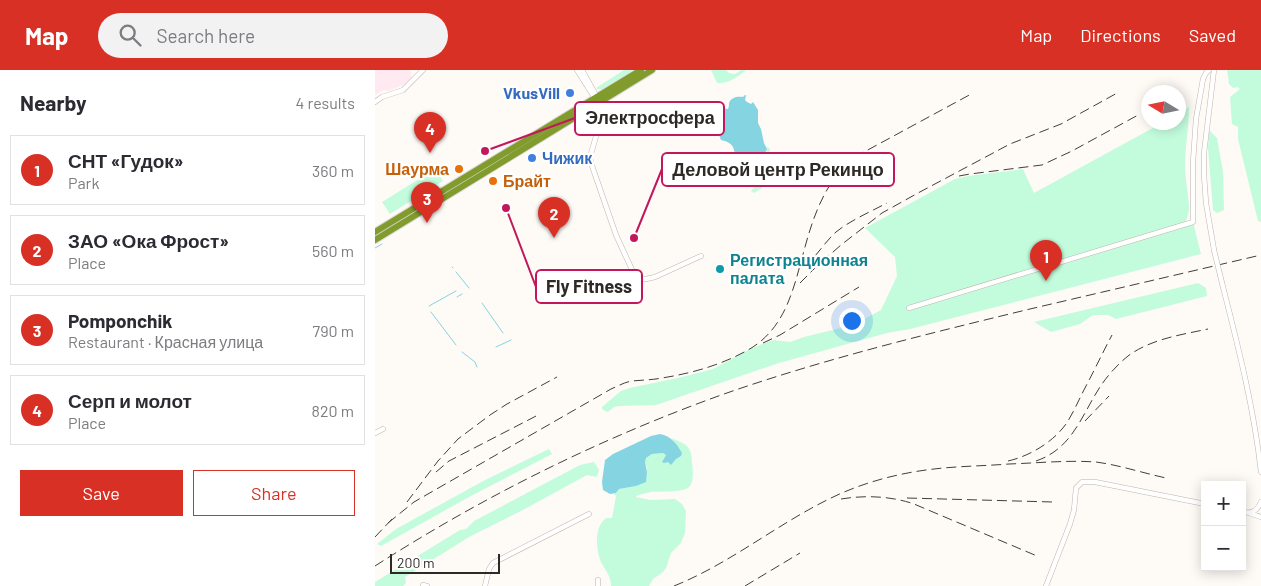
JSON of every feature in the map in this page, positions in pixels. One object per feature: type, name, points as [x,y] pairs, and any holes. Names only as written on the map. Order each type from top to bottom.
[{"type":"highway","points":[[375,240],[641,70]]},
{"type":"highway","points":[[375,232],[580,107],[652,70]]},
{"type":"street","points":[[375,102],[382,97],[403,90],[423,70]]},
{"type":"street","points":[[577,70],[591,90],[606,91]]},
{"type":"street","points":[[582,70],[601,111],[590,160],[616,235],[635,276],[650,279],[701,256]]},
{"type":"street","points":[[909,308],[1193,222],[1193,162],[1196,119],[1203,79],[1209,70]]},
{"type":"street","points":[[1214,70],[1204,153],[1206,203],[1214,250],[1245,375],[1258,439],[1261,472]]},
{"type":"street","points":[[580,107],[591,90]]},
{"type":"street","points":[[375,433],[383,429]]},
{"type":"street","points":[[1046,586],[1070,524],[1074,510],[1076,488],[1082,482],[1095,482],[1201,503]]},
{"type":"street","points":[[1249,514],[1261,502]]},
{"type":"street","points":[[1246,513],[1261,517]]},
{"type":"street","points":[[485,586],[489,569],[493,563],[589,514]]},
{"type":"street","points":[[598,580],[598,586]]},
{"type":"shaded area","points":[[375,70],[410,70],[412,78],[403,85],[388,91],[383,90],[375,95]]},
{"type":"green space","points":[[624,70],[633,70],[602,89],[596,88]]},
{"type":"green space","points":[[711,70],[726,70],[729,73],[735,74],[741,70],[746,70],[733,79],[717,83]]},
{"type":"green space","points":[[1227,70],[1261,70],[1261,222],[1258,221],[1238,139],[1238,127],[1232,124],[1230,97],[1240,89],[1238,87],[1233,88],[1229,84]]},
{"type":"green space","points":[[1189,107],[1185,166],[1189,210],[1184,224],[1193,222],[1201,254],[910,329],[887,333],[779,363],[656,405],[620,406],[614,407],[608,412],[602,409],[621,391],[713,369],[767,342],[774,340],[790,342],[853,325],[881,310],[897,276],[895,257],[865,228],[955,179],[1023,169],[1034,193],[1149,130],[1186,130],[1186,109]]},
{"type":"green space","points":[[1209,130],[1217,138],[1223,172],[1224,210],[1217,213],[1213,210],[1208,148]]},
{"type":"green space","points":[[767,147],[770,150],[771,163],[763,175],[762,188],[754,193],[751,191],[755,186],[754,178],[747,166],[764,154]]},
{"type":"green space","points":[[435,169],[443,181],[390,214],[382,202]]},
{"type":"green space","points":[[1198,283],[1206,288],[1207,296],[1116,319],[1108,315],[1093,315],[1080,324],[1051,332],[1034,322]]},
{"type":"green space","points":[[671,438],[687,446],[691,452],[693,475],[690,486],[683,490],[651,492],[636,497],[650,500],[675,499],[682,504],[686,511],[685,533],[681,543],[671,553],[666,568],[653,579],[649,586],[611,586],[609,575],[600,560],[597,543],[599,527],[606,518],[612,518],[616,496],[614,494],[619,489],[636,486],[646,480],[646,458],[652,454],[663,453],[666,455],[663,460],[669,462],[681,456],[679,449]]},
{"type":"green space","points":[[549,449],[552,454],[381,546],[377,544],[396,529],[485,480]]},
{"type":"green space","points":[[594,462],[599,470],[597,477],[587,475],[469,537],[405,577],[406,583],[403,586],[375,586],[375,582],[460,530],[466,529],[474,521],[580,465]]},
{"type":"water","points":[[745,95],[745,100],[751,104],[753,102],[758,110],[758,123],[767,149],[761,157],[747,165],[748,170],[739,162],[730,143],[721,140],[712,117],[716,116],[721,108],[728,109],[729,103],[733,98]]},
{"type":"water","points":[[660,434],[673,441],[682,453],[681,456],[671,465],[668,462],[662,462],[666,455],[663,453],[652,454],[646,458],[645,462],[646,482],[619,489],[616,493],[610,494],[603,490],[602,482],[605,460],[613,454],[651,436]]},
{"type":"waterway","points":[[375,248],[382,244]]},
{"type":"waterway","points":[[456,272],[469,288]]},
{"type":"waterway","points":[[429,306],[456,291]]},
{"type":"waterway","points":[[457,297],[462,294]]},
{"type":"waterway","points":[[482,303],[503,333]]},
{"type":"waterway","points":[[431,312],[456,345]]},
{"type":"waterway","points":[[496,347],[511,340]]},
{"type":"waterway","points":[[462,352],[475,362],[477,367]]},
{"type":"railway","points":[[800,283],[841,245],[882,213],[1010,144],[1061,124],[1119,92]]},
{"type":"railway","points":[[388,523],[414,502],[611,389],[624,383],[673,376],[707,368],[728,360],[761,341],[772,330],[787,305],[817,210],[835,177],[853,158],[973,93]]},
{"type":"railway","points":[[959,176],[1042,165],[1140,114]]},
{"type":"railway","points":[[815,256],[836,232],[854,220],[887,203]]},
{"type":"railway","points":[[375,566],[458,516],[544,470],[588,449],[724,394],[800,369],[914,338],[1261,255]]},
{"type":"railway","points":[[763,343],[780,335],[859,287]]},
{"type":"railway","points":[[1036,461],[1060,448],[1068,439],[1102,384],[1128,356],[1146,345],[1208,329]]},
{"type":"railway","points":[[1008,461],[1025,456],[1048,442],[1061,431],[1072,415],[1112,335]]},
{"type":"railway","points":[[407,502],[438,461],[458,439],[507,404],[557,377]]},
{"type":"railway","points":[[1085,421],[1109,396]]},
{"type":"railway","points":[[436,472],[449,461],[540,414]]},
{"type":"railway","points":[[674,586],[714,567],[809,509],[854,488],[893,476],[953,467],[1075,461],[1105,463],[1166,478]]},
{"type":"railway","points":[[841,499],[878,497],[905,501],[1037,556]]},
{"type":"railway","points":[[907,498],[1053,502]]},
{"type":"railway","points":[[375,537],[392,519]]},
{"type":"railway","points":[[745,586],[800,553]]},
{"type":"place","name":"VkusVill","points":[[570,93]]},
{"type":"place","name":"Электросфера","points":[[485,151]]},
{"type":"place","name":"Серп и молот","points":[[430,153]]},
{"type":"place","name":"Чижик","points":[[532,158]]},
{"type":"place","name":"Шаурма","points":[[459,169]]},
{"type":"place","name":"Брайт","points":[[493,181]]},
{"type":"place","name":"Fly Fitness","points":[[506,208]]},
{"type":"place","name":"Pomponchik","points":[[427,223]]},
{"type":"place","name":"ЗАО «Ока Фрост»","points":[[554,238]]},
{"type":"place","name":"Деловой центр Рекинцо","points":[[634,238]]},
{"type":"place","name":"Регистрационная палата","points":[[720,269]]},
{"type":"place","name":"СНТ «Гудок»","points":[[1046,281]]}]
